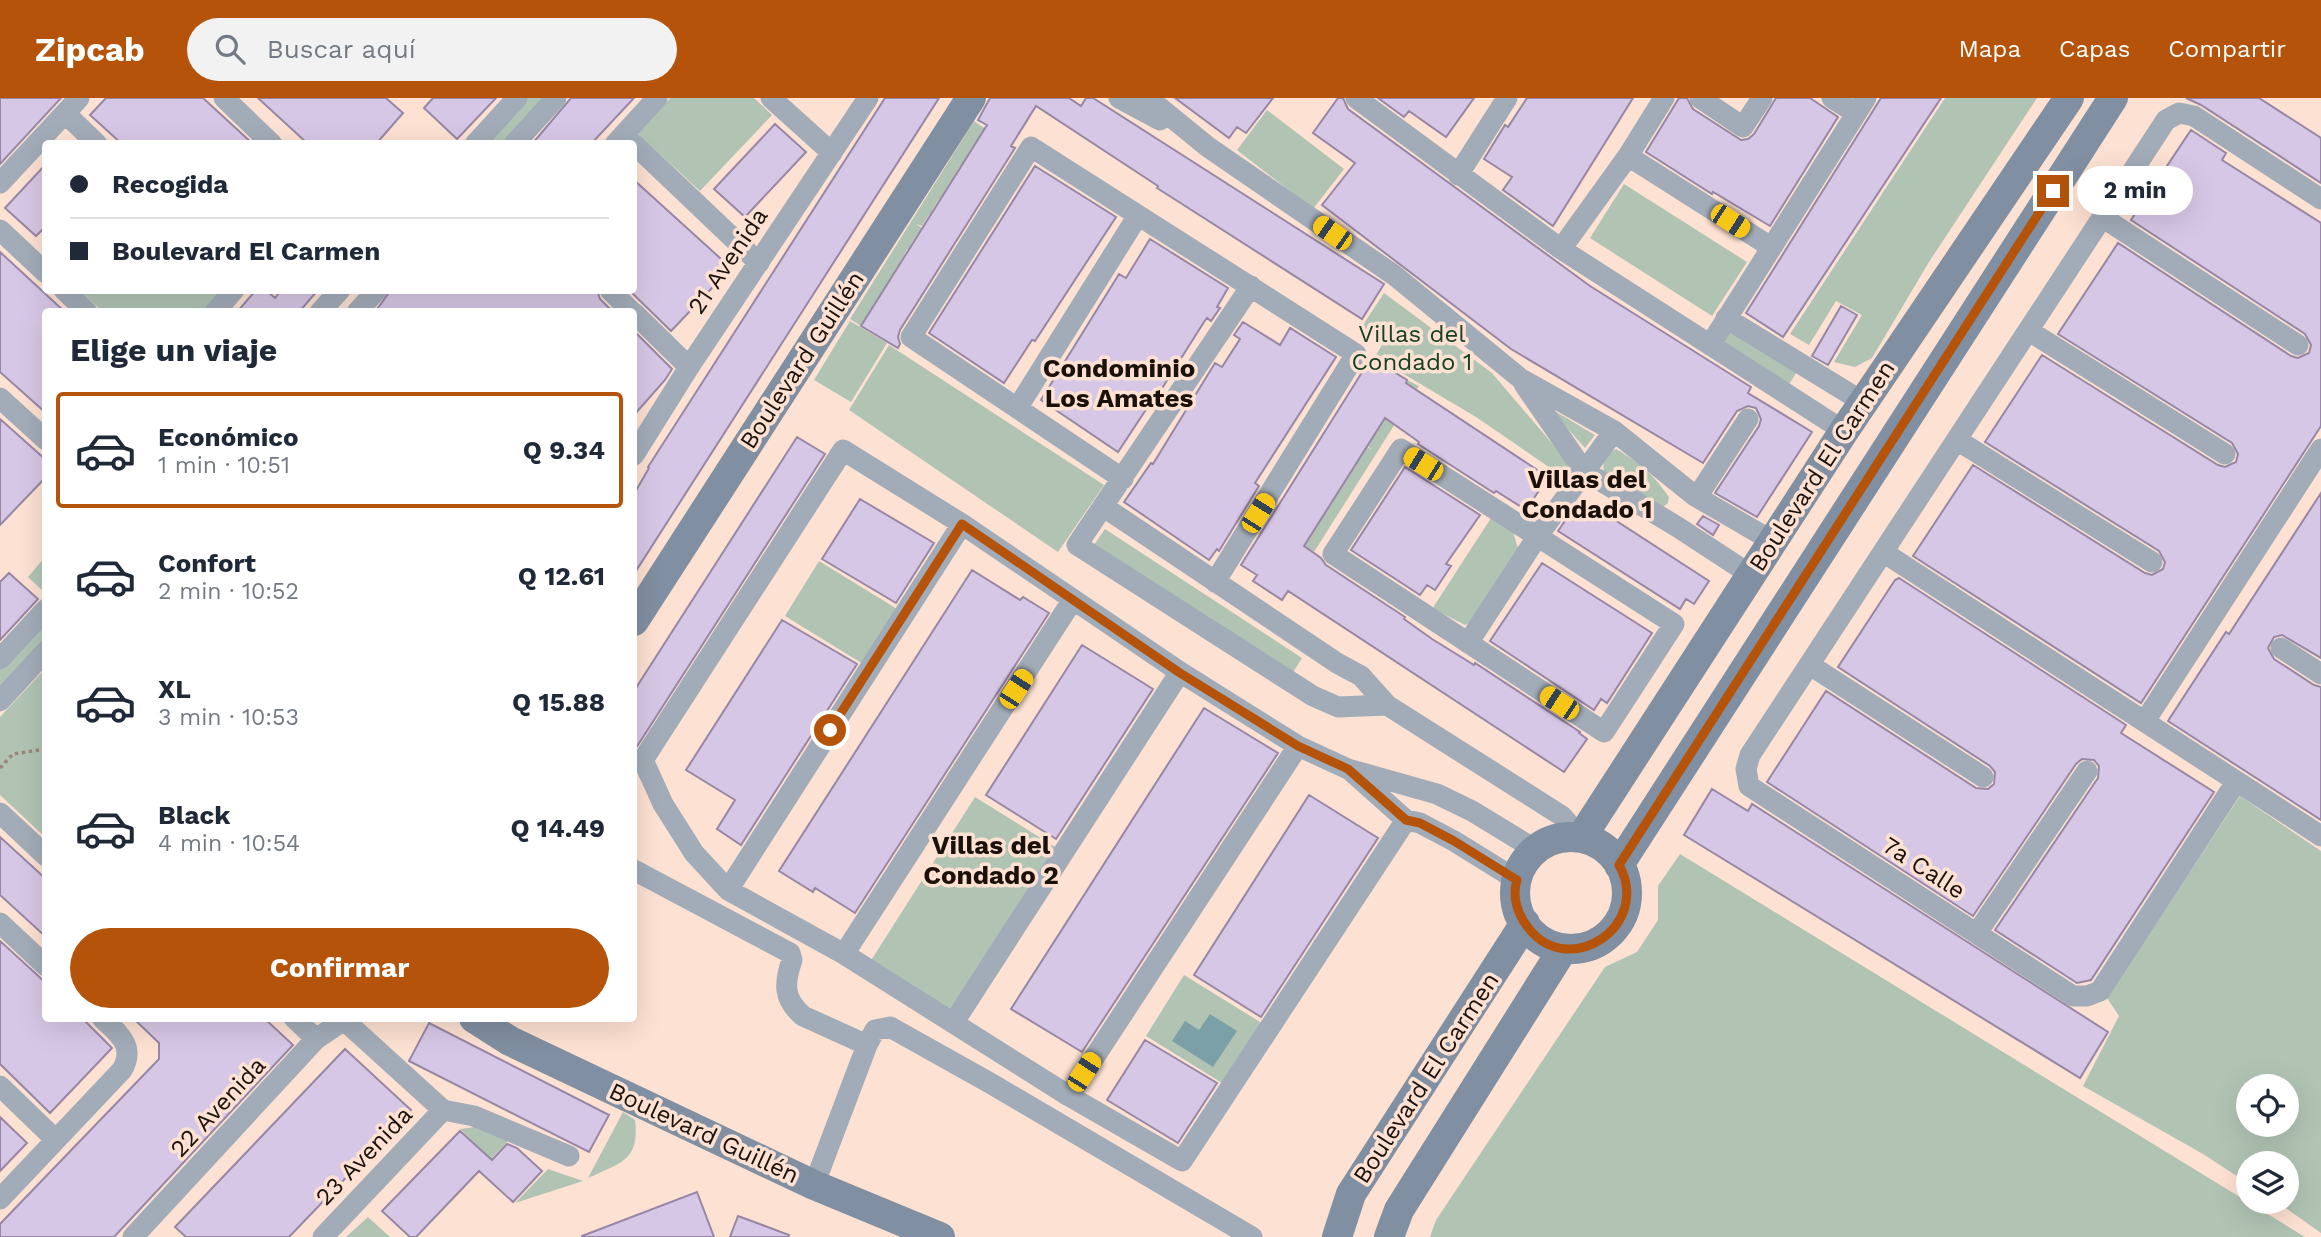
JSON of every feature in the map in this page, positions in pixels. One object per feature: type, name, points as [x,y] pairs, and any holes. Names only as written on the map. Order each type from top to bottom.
[{"type":"main road","name":"Boulevard Guillén","points":[[637,616],[971,98]]},
{"type":"main road","name":"Boulevard El Carmen","points":[[1581,838],[1863,402],[2069,98]]},
{"type":"main road","name":"Boulevard El Carmen","points":[[1619,865],[2113,98]]},
{"type":"main road","points":[[1562,838],[1581,838],[1600,844],[1619,865],[1628,893],[1624,912],[1614,929],[1599,942],[1581,948],[1563,949],[1546,943],[1532,933],[1525,923],[1516,903],[1520,868],[1545,843],[1562,838]]},
{"type":"main road","name":"Boulevard El Carmen","points":[[1337,1237],[1351,1194],[1525,923]]},
{"type":"main road","name":"Boulevard El Carmen","points":[[1389,1237],[1398,1210],[1563,949]]},
{"type":"main road","name":"Boulevard Guillén","points":[[480,1022],[510,1041],[814,1185],[940,1237]]},
{"type":"street","points":[[224,98],[268,140]]},
{"type":"street","points":[[479,140],[517,98]]},
{"type":"street","points":[[518,140],[556,98]]},
{"type":"street","points":[[627,140],[657,98]]},
{"type":"street","points":[[771,98],[832,153]]},
{"type":"street","name":"21 Avenida","points":[[637,450],[689,366],[868,98]]},
{"type":"street","points":[[1119,98],[1208,147]]},
{"type":"street","points":[[1148,98],[1208,147],[1394,275],[1521,379],[1614,431],[1696,496],[1774,542]]},
{"type":"street","points":[[1356,98],[1561,249],[1844,431]]},
{"type":"street","points":[[1458,175],[1507,98]]},
{"type":"street","points":[[1561,249],[1628,156],[1664,98]]},
{"type":"street","points":[[1700,98],[1743,127],[1762,98]]},
{"type":"street","points":[[1710,345],[1861,105],[1832,98]]},
{"type":"street","points":[[0,183],[72,106],[94,140]]},
{"type":"street","points":[[1983,777],[1810,665],[2166,120],[2183,106],[2194,116],[2321,199]]},
{"type":"street","points":[[1122,479],[911,337],[1031,147],[1356,354],[1215,582]]},
{"type":"street","points":[[637,151],[759,263]]},
{"type":"street","points":[[1628,156],[1771,247]]},
{"type":"street","points":[[1018,407],[1137,216]]},
{"type":"street","points":[[2102,217],[2298,345]]},
{"type":"street","points":[[0,230],[42,269]]},
{"type":"street","points":[[1251,286],[1077,545],[1312,695],[1338,706],[1387,705]]},
{"type":"street","points":[[68,294],[83,308]]},
{"type":"street","points":[[218,308],[231,294]]},
{"type":"street","points":[[324,308],[336,294]]},
{"type":"street","points":[[361,308],[373,294]]},
{"type":"street","points":[[614,294],[629,308]]},
{"type":"street","points":[[637,316],[689,366]]},
{"type":"street","points":[[1726,318],[1863,402]]},
{"type":"street","points":[[2029,331],[2225,454]]},
{"type":"street","points":[[1521,379],[1584,471],[1751,575]]},
{"type":"street","points":[[0,398],[42,436]]},
{"type":"street","points":[[1676,526],[1748,419]]},
{"type":"street","points":[[1468,643],[1537,537],[1614,431]]},
{"type":"street","points":[[1957,440],[2152,562]]},
{"type":"street","points":[[2145,721],[2321,449]]},
{"type":"street","points":[[1406,820],[1182,1161],[1069,1096],[845,954],[728,890],[694,853],[663,804],[643,760],[844,450],[962,524],[1180,673],[1298,746],[1348,769],[1437,794],[1472,811],[1536,850]]},
{"type":"street","points":[[1401,450],[1674,624],[1604,732],[1468,643],[1333,554],[1401,450]]},
{"type":"street","points":[[1104,507],[1361,676],[1387,705],[1562,816],[1581,838]]},
{"type":"street","points":[[728,890],[962,524]]},
{"type":"street","points":[[1884,552],[2321,836]]},
{"type":"street","points":[[845,954],[1072,601]]},
{"type":"street","points":[[0,659],[42,613]]},
{"type":"street","points":[[2281,648],[2321,674]]},
{"type":"street","points":[[0,701],[42,655]]},
{"type":"street","name":"7a Calle","points":[[1810,665],[1751,755],[1746,769],[1749,786],[2073,996],[2087,996],[2100,991],[2236,782]]},
{"type":"street","points":[[954,1022],[1180,673]]},
{"type":"street","points":[[1069,1096],[1298,746]]},
{"type":"street","points":[[1348,769],[1406,820],[1420,823],[1454,841],[1517,880]]},
{"type":"street","points":[[1977,933],[2087,771]]},
{"type":"street","points":[[1454,841],[1472,811]]},
{"type":"street","points":[[0,813],[42,852]]},
{"type":"street","points":[[637,872],[790,953],[792,960],[786,976],[786,993],[795,1009],[803,1016],[867,1045]]},
{"type":"street","points":[[0,923],[42,962]]},
{"type":"street","points":[[298,1022],[316,1040]]},
{"type":"street","name":"22 Avenida","points":[[133,1237],[316,1040],[343,1022]]},
{"type":"street","points":[[348,1022],[443,1110],[474,1116],[569,1156]]},
{"type":"street","points":[[0,1199],[122,1070],[127,1061],[127,1046],[110,1026]]},
{"type":"street","points":[[814,1185],[867,1045],[875,1030],[890,1027],[1252,1237]]},
{"type":"street","points":[[0,1086],[56,1140]]},
{"type":"street","name":"23 Avenida","points":[[323,1237],[443,1110]]},
{"type":"path","points":[[0,768],[13,754],[42,750]]},
{"type":"green space","points":[[522,98],[551,98],[512,140],[484,140]]},
{"type":"green space","points":[[670,98],[754,98],[772,115],[700,191],[637,133]]},
{"type":"green space","points":[[1945,98],[2037,98],[1929,262],[1872,358],[1855,367],[1834,362],[1862,315],[1836,301],[1809,345],[1790,334]]},
{"type":"green space","points":[[1267,110],[1344,169],[1313,209],[1237,150]]},
{"type":"green space","points":[[974,121],[999,138],[982,133],[975,145],[989,154],[985,158],[971,149],[964,161],[978,170],[975,174],[960,166],[953,177],[967,186],[965,191],[950,182],[943,194],[956,203],[954,208],[939,199],[932,210],[946,219],[943,224],[929,215],[922,226],[916,224],[936,237],[933,241],[918,233],[911,244],[925,253],[923,258],[907,249],[901,261],[916,270],[899,266],[892,277],[906,286],[903,291],[888,282],[881,293],[896,302],[868,315],[861,326],[850,319]]},
{"type":"green space","points":[[1624,184],[1747,262],[1712,316],[1590,238]]},
{"type":"green space","name":"Villas del Condado 1","points":[[1384,293],[1492,373],[1573,468],[1565,478],[1476,417],[1375,357],[1383,343],[1361,328]]},
{"type":"green space","points":[[83,294],[220,294],[206,308],[99,308]]},
{"type":"green space","points":[[1726,318],[1802,364],[1784,392],[1710,345]]},
{"type":"green space","points":[[850,321],[887,343],[851,402],[814,380]]},
{"type":"green space","name":"Condominio Los Amates","points":[[889,345],[1104,485],[1058,552],[849,410]]},
{"type":"green space","points":[[1407,380],[1419,386],[1314,552],[1289,535],[1339,491],[1367,447],[1373,450],[1353,436],[1400,391]]},
{"type":"green space","points":[[1548,407],[1595,435],[1585,448]]},
{"type":"green space","points":[[1616,449],[1652,475],[1669,497],[1668,503],[1663,507],[1604,473],[1605,459]]},
{"type":"green space","name":"Villas del Condado 1","points":[[1491,518],[1513,532],[1518,548],[1470,623],[1465,625],[1434,609],[1434,606]]},
{"type":"green space","points":[[1105,529],[1302,658],[1292,674],[1094,545]]},
{"type":"green space","points":[[42,561],[42,590],[28,577]]},
{"type":"green space","points":[[819,561],[902,612],[868,667],[785,616]]},
{"type":"green space","points":[[42,617],[42,650],[0,697],[0,664]]},
{"type":"green space","points":[[42,672],[42,834],[0,795],[0,717]]},
{"type":"green space","points":[[2240,796],[2321,851],[2321,1233],[2294,1214],[2299,1214],[2299,1151],[2236,1151],[2236,1176],[2083,1086],[2119,1016],[2107,998]]},
{"type":"green space","name":"Villas del Condado 2","points":[[975,797],[1060,850],[954,1015],[870,962]]},
{"type":"green space","points":[[1680,854],[2236,1195],[2236,1214],[2267,1214],[2305,1237],[1430,1237],[1436,1220],[1605,967],[1637,952],[1658,920],[1658,886]]},
{"type":"green space","points":[[1184,975],[1265,1025],[1227,1086],[1146,1036]]},
{"type":"green space","points":[[623,1112],[635,1120],[636,1134],[631,1152],[618,1164],[588,1178]]},
{"type":"green space","points":[[475,1127],[508,1141],[491,1159],[460,1129]]},
{"type":"green space","points":[[548,1169],[583,1181],[515,1203]]},
{"type":"green space","points":[[368,1217],[390,1237],[346,1237]]},
{"type":"water","points":[[1210,1014],[1237,1031],[1213,1067],[1172,1041],[1185,1021],[1199,1030]]},
{"type":"building","points":[[0,98],[61,98],[0,164]]},
{"type":"building","points":[[106,98],[203,98],[249,140],[118,140],[90,115]]},
{"type":"building","points":[[258,98],[386,98],[403,113],[379,140],[304,140]]},
{"type":"building","points":[[433,98],[496,98],[457,139],[424,108]]},
{"type":"building","points":[[571,98],[634,98],[595,140],[535,140]]},
{"type":"building","points":[[885,98],[939,98],[637,569],[637,489],[648,467]]},
{"type":"building","points":[[990,98],[1069,98],[1081,106],[1086,98],[1093,98],[1384,284],[1362,319],[1157,188],[1158,186],[1036,106],[1011,146],[1015,148],[900,330],[898,348],[861,326],[987,125],[978,120]]},
{"type":"building","points":[[1175,98],[1273,98],[1246,133],[1237,127],[1229,138]]},
{"type":"building","points":[[1338,98],[1343,98],[1348,109],[1590,286],[1751,387],[1748,393],[1812,432],[1757,517],[1715,493],[1759,426],[1761,419],[1756,408],[1748,406],[1737,411],[1703,463],[1511,349],[1322,205],[1355,163],[1313,133]]},
{"type":"building","points":[[1378,98],[1474,98],[1446,137],[1409,111],[1404,117]]},
{"type":"building","points":[[1527,98],[1633,98],[1553,226],[1503,190],[1512,177],[1484,159],[1505,125],[1508,127]]},
{"type":"building","points":[[1679,98],[1687,98],[1693,109],[1741,140],[1754,134],[1776,98],[1810,98],[1838,117],[1770,226],[1713,192],[1712,194],[1646,152]]},
{"type":"building","points":[[1881,98],[1941,98],[1783,337],[1746,313]]},
{"type":"building","points":[[2186,98],[2259,98],[2321,138],[2321,183],[2201,105]]},
{"type":"building","points":[[775,124],[806,152],[745,217],[714,189]]},
{"type":"building","points":[[2191,130],[2226,153],[2222,160],[2321,223],[2321,426],[2141,703],[1913,556],[1973,465],[2145,573],[2152,575],[2163,569],[2165,562],[2159,551],[1985,442],[2042,355],[2218,465],[2225,467],[2236,462],[2238,454],[2232,443],[2058,334],[2118,243],[2291,356],[2298,358],[2309,353],[2311,345],[2305,334],[2131,220]]},
{"type":"building","points":[[1035,166],[1116,217],[1035,341],[1032,340],[1004,383],[929,333]]},
{"type":"building","points":[[42,168],[42,230],[36,236],[5,208]]},
{"type":"building","points":[[637,183],[731,268],[671,331],[633,294],[637,294]]},
{"type":"building","points":[[1150,239],[1228,288],[1217,307],[1220,308],[1211,321],[1207,318],[1204,322],[1149,409],[1147,408],[1118,452],[1041,400],[1119,274],[1126,278]]},
{"type":"building","points":[[0,252],[42,291],[42,294],[61,308],[42,308],[42,409],[0,372]]},
{"type":"building","points":[[253,294],[270,294],[275,298],[278,294],[315,294],[302,308],[240,308]]},
{"type":"building","points":[[388,294],[598,294],[609,308],[378,308]]},
{"type":"building","points":[[1841,306],[1857,315],[1828,365],[1812,356]]},
{"type":"building","points":[[1243,322],[1280,345],[1290,328],[1336,357],[1255,483],[1259,486],[1219,551],[1217,549],[1209,560],[1124,502],[1151,463],[1153,464],[1215,363],[1222,367],[1240,339],[1234,335]]},
{"type":"building","points":[[637,334],[672,369],[637,412]]},
{"type":"building","points":[[1371,358],[1548,477],[1526,510],[1496,491],[1494,493],[1418,444],[1419,442],[1385,418],[1304,546],[1326,565],[1405,617],[1404,619],[1432,639],[1474,665],[1475,663],[1580,732],[1587,739],[1564,772],[1288,591],[1282,600],[1253,581],[1257,575],[1241,565]]},
{"type":"building","points":[[0,419],[42,456],[42,481],[0,525]]},
{"type":"building","points":[[797,437],[825,454],[637,746],[637,686]]},
{"type":"building","points":[[1405,467],[1480,515],[1446,564],[1451,566],[1435,590],[1427,585],[1420,595],[1351,550]]},
{"type":"building","points":[[2321,493],[2321,658],[2282,635],[2274,637],[2268,648],[2274,659],[2321,687],[2321,820],[2168,721],[2226,632],[2229,634]]},
{"type":"building","points":[[1581,498],[1709,581],[1694,604],[1686,599],[1680,609],[1558,531]]},
{"type":"building","points":[[860,499],[934,543],[896,603],[822,559]]},
{"type":"building","points":[[1703,516],[1719,525],[1713,535],[1697,524]]},
{"type":"building","points":[[1542,563],[1652,633],[1607,703],[1601,699],[1594,710],[1490,641]]},
{"type":"building","points":[[972,570],[1020,600],[1023,597],[1049,613],[855,913],[815,888],[813,892],[779,871]]},
{"type":"building","points":[[9,573],[38,599],[0,640],[0,582]]},
{"type":"building","points":[[1899,578],[2126,725],[2121,733],[2214,792],[2091,980],[2077,983],[1995,930],[2098,778],[2099,766],[2094,760],[2082,759],[2076,764],[1973,916],[1767,782],[1826,691],[1976,788],[1988,789],[1994,784],[1995,772],[1990,766],[1838,667],[1895,580]]},
{"type":"building","points":[[782,620],[857,664],[741,845],[717,829],[735,800],[686,770]]},
{"type":"building","points":[[1082,645],[1153,689],[1056,839],[986,795]]},
{"type":"building","points":[[1204,708],[1278,753],[1082,1052],[1011,1009]]},
{"type":"building","points":[[1712,789],[1748,811],[1752,804],[2108,1032],[2080,1078],[1684,835]]},
{"type":"building","points":[[1309,795],[1378,838],[1261,1017],[1194,975]]},
{"type":"building","points":[[0,837],[42,875],[42,933],[0,895]]},
{"type":"building","points":[[0,941],[42,979],[42,1022],[86,1022],[112,1048],[50,1113],[0,1064]]},
{"type":"building","points":[[137,1022],[268,1022],[293,1045],[114,1237],[0,1237],[0,1224],[159,1059],[159,1043]]},
{"type":"building","points":[[429,1023],[609,1115],[589,1152],[409,1061]]},
{"type":"building","points":[[1145,1040],[1217,1083],[1178,1143],[1107,1100]]},
{"type":"building","points":[[345,1049],[411,1110],[289,1237],[186,1237],[175,1227]]},
{"type":"building","points":[[0,1117],[27,1143],[0,1171]]},
{"type":"building","points":[[460,1131],[492,1160],[507,1144],[517,1148],[542,1171],[513,1202],[479,1171],[416,1237],[410,1237],[382,1211]]},
{"type":"building","points":[[697,1192],[714,1237],[582,1237],[582,1236]]},
{"type":"building","points":[[738,1216],[789,1235],[730,1237]]},
{"type":"district","name":"Condominio Los Amates","points":[[1119,383]]},
{"type":"district","name":"Villas del Condado 1","points":[[1587,494]]},
{"type":"district","name":"Villas del Condado 2","points":[[991,860]]},
{"type":"route","points":[[830,730],[962,524],[1180,673],[1298,746],[1348,769],[1406,820],[1420,823],[1454,841],[1517,880],[1516,903],[1521,919],[1532,933],[1546,943],[1563,949],[1581,948],[1599,942],[1614,929],[1624,912],[1628,893],[1619,865],[2053,191]]}]
